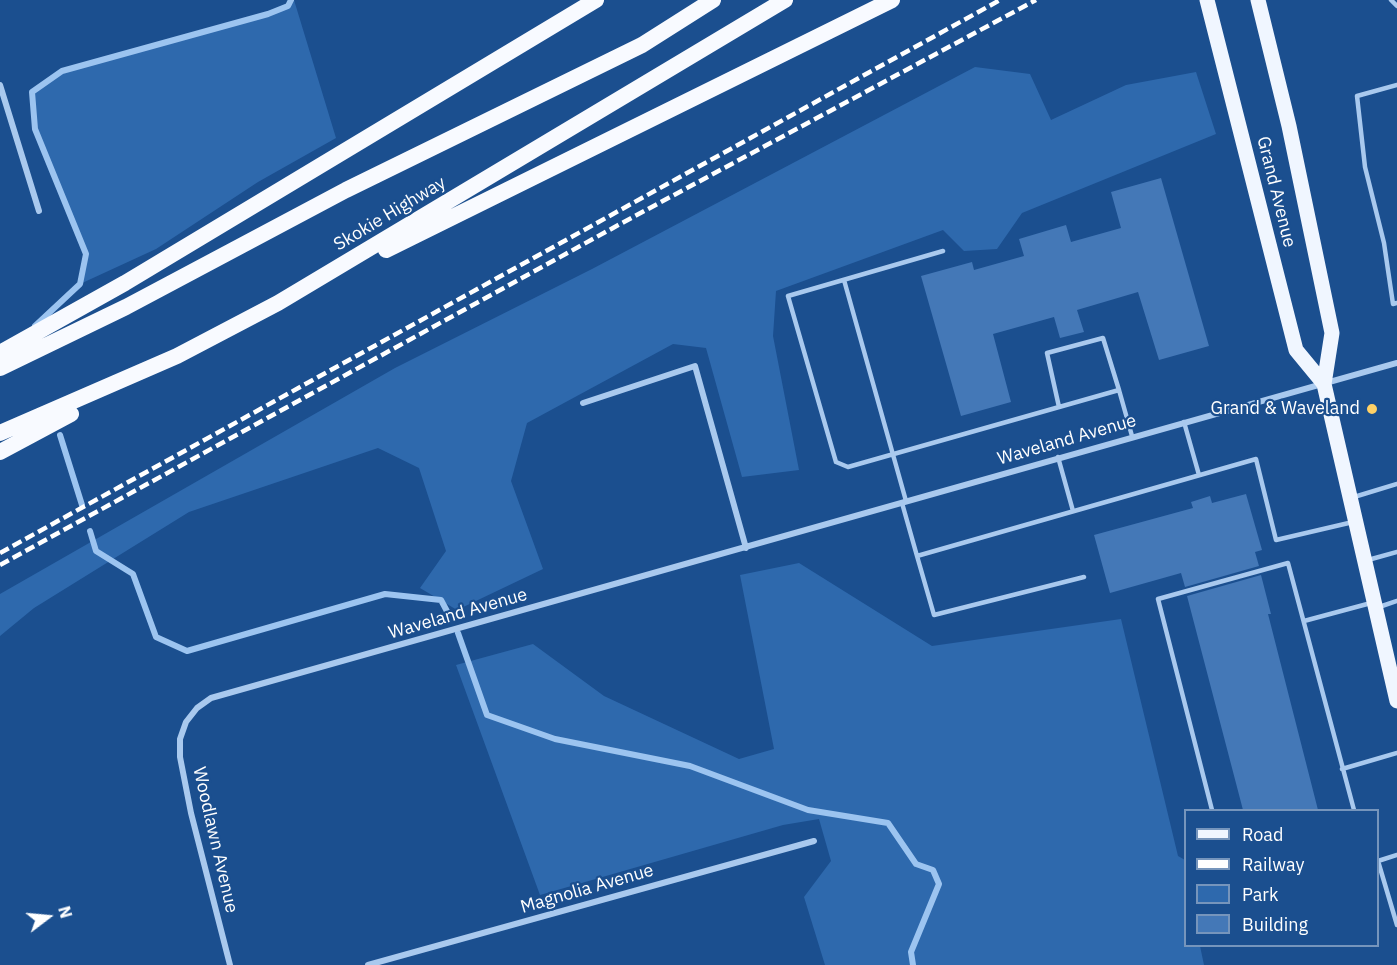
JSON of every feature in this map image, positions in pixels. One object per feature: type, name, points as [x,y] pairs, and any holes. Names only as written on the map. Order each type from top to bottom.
[{"type":"highway","points":[[0,353],[125,283],[596,0]]},
{"type":"highway","name":"Skokie Highway","points":[[0,368],[126,307],[346,190],[642,45],[713,0]]},
{"type":"highway","name":"Skokie Highway","points":[[0,433],[177,356],[278,303],[785,0]]},
{"type":"highway","points":[[278,303],[892,0]]},
{"type":"highway","points":[[0,452],[177,356]]},
{"type":"main road","name":"Grand Avenue","points":[[1207,0],[1296,350],[1324,384]]},
{"type":"main road","name":"Grand Avenue","points":[[1258,0],[1289,126],[1332,333],[1324,384],[1394,677],[1397,701]]},
{"type":"street","points":[[0,86],[39,211]]},
{"type":"street","name":"Waveland Avenue","points":[[186,722],[197,708],[211,698],[1397,363]]},
{"type":"street","points":[[583,403],[695,366],[746,548]]},
{"type":"street","name":"Woodlawn Avenue","points":[[186,722],[180,739],[180,757],[191,813],[230,965]]},
{"type":"street","name":"Magnolia Avenue","points":[[368,965],[814,841]]},
{"type":"lane","points":[[1390,0],[1397,6]]},
{"type":"lane","points":[[1397,85],[1357,96],[1365,167],[1384,243],[1393,304],[1397,303]]},
{"type":"lane","points":[[943,251],[788,296],[836,462],[848,467],[1119,390]]},
{"type":"lane","points":[[844,280],[934,615],[1084,577]]},
{"type":"lane","points":[[1059,407],[1047,353],[1104,338],[1132,436]]},
{"type":"lane","points":[[1184,422],[1199,475]]},
{"type":"lane","points":[[1058,458],[1073,511]]},
{"type":"lane","points":[[917,556],[1256,459],[1276,540],[1356,521]]},
{"type":"lane","points":[[1350,498],[1397,484]]},
{"type":"lane","points":[[1365,561],[1397,552]]},
{"type":"lane","points":[[1212,809],[1158,599],[1288,563],[1354,809]]},
{"type":"lane","points":[[1304,621],[1397,602]]},
{"type":"lane","points":[[1342,769],[1397,753]]},
{"type":"lane","points":[[1379,861],[1397,855]]},
{"type":"lane","points":[[1379,864],[1397,925]]},
{"type":"green space","points":[[291,0],[294,0],[336,138],[258,182],[156,249],[80,284],[86,254],[35,129],[32,92],[62,71],[268,14],[288,6]]},
{"type":"green space","points":[[975,67],[1030,74],[1051,120],[1126,85],[1196,72],[1216,134],[1022,213],[997,249],[964,251],[943,230],[776,291],[773,336],[799,470],[742,477],[706,348],[673,344],[527,423],[511,481],[543,569],[457,610],[420,588],[446,551],[419,468],[378,448],[189,512],[34,608],[0,636],[0,594],[395,368],[592,269]]},
{"type":"green space","points":[[799,563],[932,646],[1121,619],[1178,856],[1184,859],[1184,947],[1200,947],[1204,965],[825,965],[804,897],[831,861],[819,819],[783,825],[540,895],[456,665],[533,644],[604,696],[739,759],[774,749],[740,575]]},
{"type":"building","points":[[1161,178],[1209,346],[1159,360],[1138,292],[1077,310],[1084,332],[1060,338],[1054,317],[993,334],[1011,402],[961,416],[921,276],[972,262],[974,270],[1024,256],[1019,239],[1066,225],[1071,242],[1121,228],[1111,192]]},
{"type":"building","points":[[1246,494],[1262,550],[1255,552],[1259,566],[1185,587],[1181,573],[1110,593],[1094,535],[1193,508],[1191,502],[1210,496],[1212,503]]},
{"type":"building","points":[[1261,575],[1271,614],[1268,614],[1318,809],[1243,809],[1187,596]]},
{"type":"waterway","points":[[35,326],[80,284],[86,254],[35,129],[32,92],[62,71],[268,14],[288,6],[291,0]]},
{"type":"waterway","points":[[60,435],[82,505]]},
{"type":"waterway","points":[[90,531],[96,551],[133,574],[156,637],[187,651],[385,594],[441,600],[449,615]]},
{"type":"waterway","points":[[458,633],[487,715],[555,739],[690,766],[808,810],[888,823],[916,864],[933,870],[939,884],[911,952],[913,965]]},
{"type":"railway","points":[[0,553],[1000,0]]},
{"type":"railway","points":[[0,565],[622,223],[1036,0]]},
{"type":"place","name":"Grand & Waveland","points":[[1372,409]]}]
